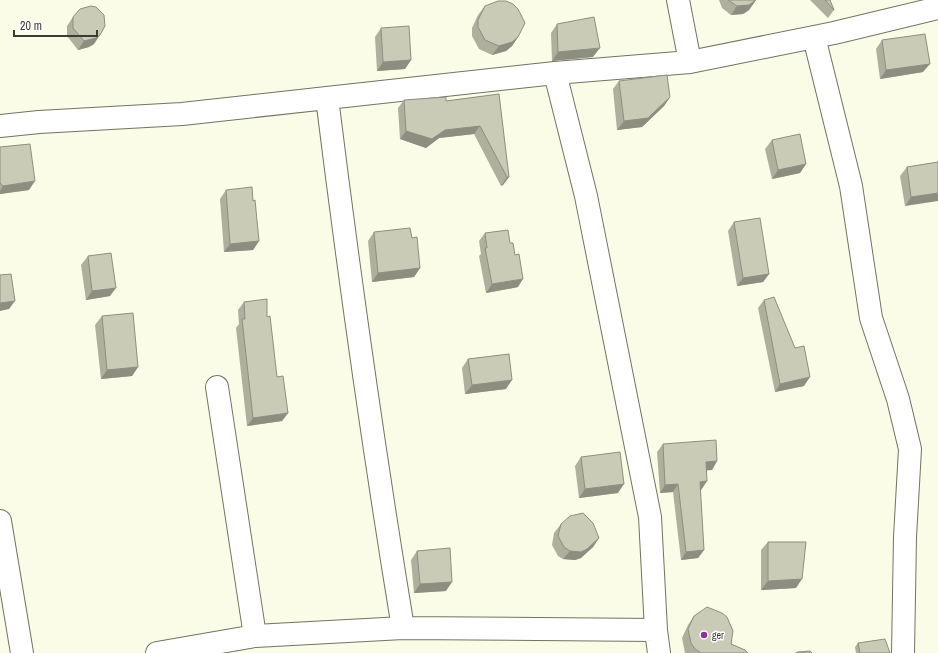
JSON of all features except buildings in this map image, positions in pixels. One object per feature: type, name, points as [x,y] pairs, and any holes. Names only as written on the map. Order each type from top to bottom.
[{"type":"street","points":[[678,0],[690,62]]},
{"type":"street","points":[[0,126],[39,122],[182,114],[555,73],[690,62],[814,37],[938,8]]},
{"type":"street","points":[[814,37],[850,186],[871,318],[898,399],[910,449],[905,537],[903,653]]},
{"type":"street","points":[[555,73],[586,196],[650,517],[656,630],[659,653]]},
{"type":"street","points":[[327,98],[353,304],[402,628]]},
{"type":"street","points":[[217,387],[254,636]]},
{"type":"street","points":[[0,520],[22,653]]},
{"type":"street","points":[[157,653],[254,636],[402,628],[656,630]]},
{"type":"place","name":"ger","points":[[704,635]]}]
